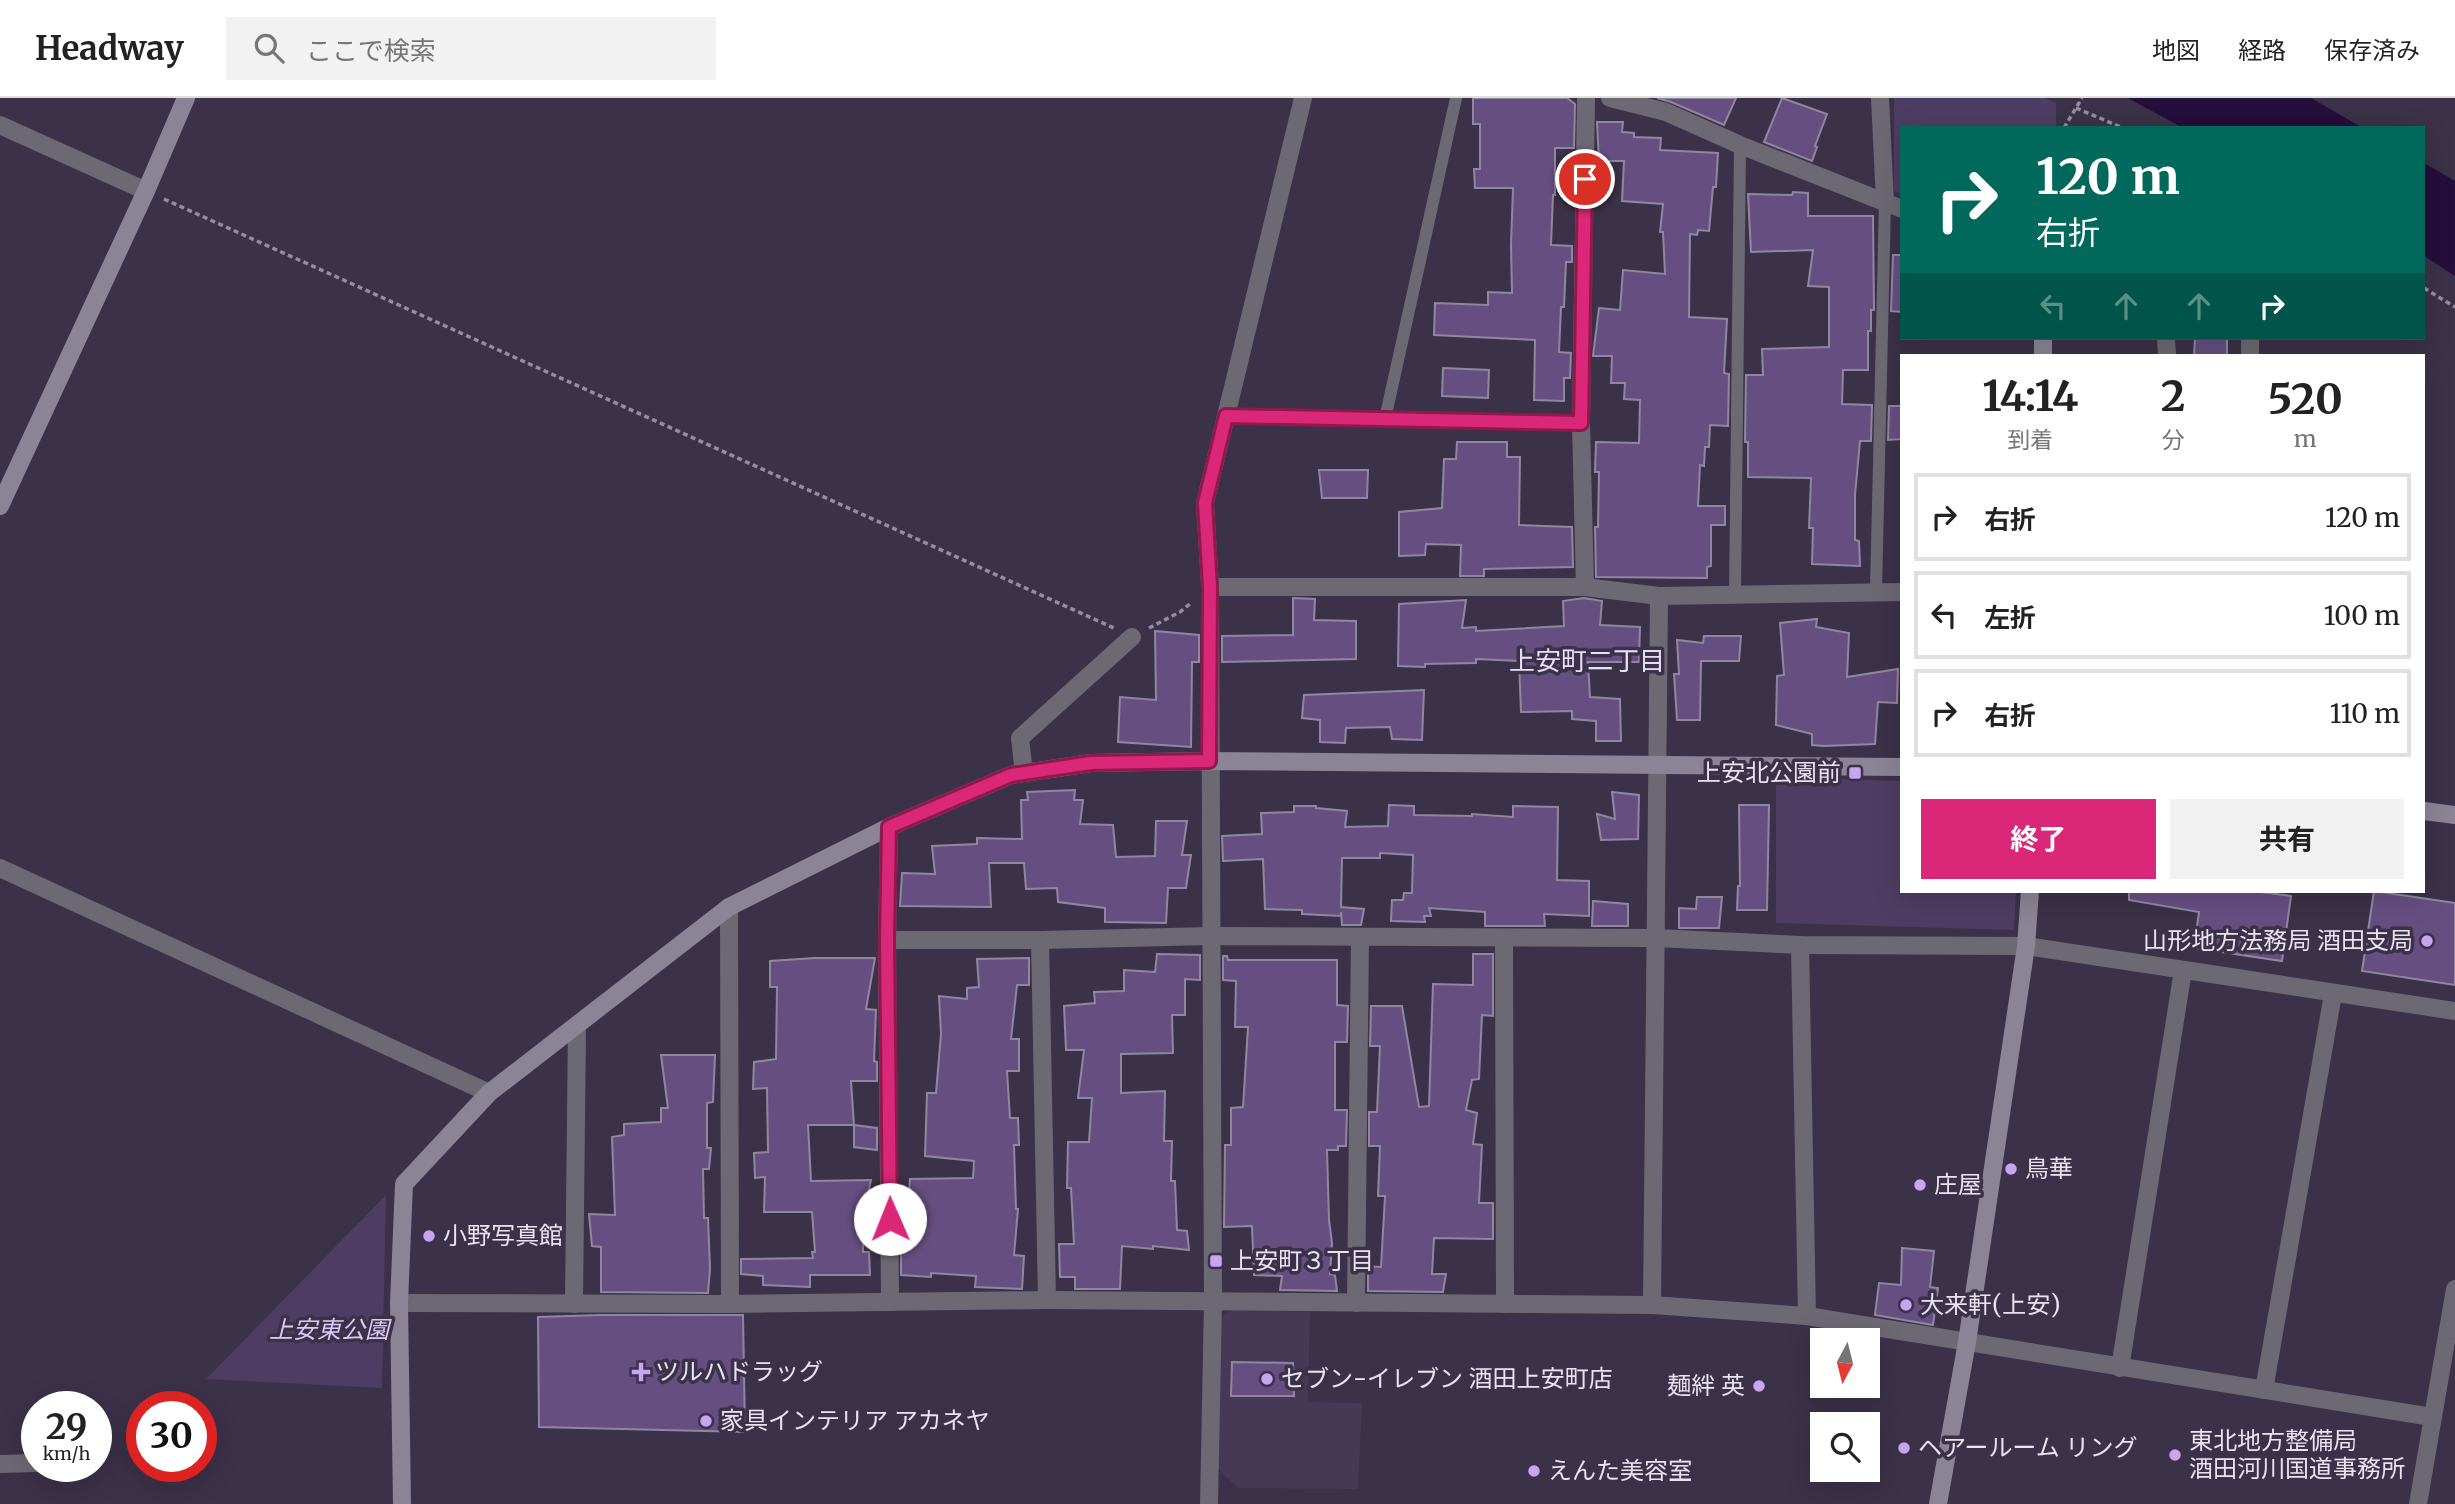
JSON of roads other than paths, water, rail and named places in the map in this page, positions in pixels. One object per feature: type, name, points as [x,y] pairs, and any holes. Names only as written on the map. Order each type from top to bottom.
[{"type":"street","points":[[0,506],[146,191],[186,98]]},
{"type":"street","points":[[1209,1504],[1213,1303],[1210,587],[1205,503],[1303,98]]},
{"type":"street","points":[[1585,587],[1581,423],[1586,98]]},
{"type":"street","points":[[1609,98],[1668,105],[1740,145],[1900,208]]},
{"type":"street","points":[[1881,98],[1885,202]]},
{"type":"street","points":[[0,125],[146,191]]},
{"type":"street","points":[[1210,587],[1585,587],[1659,596],[1900,592]]},
{"type":"street","points":[[1652,1305],[1659,596]]},
{"type":"street","points":[[1024,773],[1020,738],[1132,636]]},
{"type":"street","points":[[402,1504],[399,1303],[404,1184],[489,1093],[729,907],[889,827],[1011,775],[1091,763],[1209,761],[1900,767]]},
{"type":"street","points":[[2425,811],[2455,815]]},
{"type":"street","points":[[889,827],[887,940],[890,1302]]},
{"type":"street","points":[[0,868],[489,1093]]},
{"type":"street","points":[[1938,1504],[1967,1342],[2026,946],[2030,893]]},
{"type":"street","points":[[729,907],[730,1304]]},
{"type":"street","points":[[887,940],[1211,936],[1657,938],[1800,945],[2026,946],[2455,1012]]},
{"type":"street","points":[[1356,1303],[1360,937]]},
{"type":"street","points":[[1504,939],[1505,1304]]},
{"type":"street","points":[[1040,940],[1047,1300]]},
{"type":"street","points":[[1800,945],[1807,1316]]},
{"type":"street","points":[[2120,1367],[2183,970]]},
{"type":"street","points":[[2264,1390],[2333,994]]},
{"type":"street","points":[[574,1304],[577,1025]]},
{"type":"street","points":[[2418,1504],[2455,1289]]},
{"type":"street","points":[[399,1303],[730,1304],[1047,1300],[1652,1305],[1807,1316],[2432,1417]]},
{"type":"street","points":[[0,1464],[21,1463]]},
{"type":"lane","points":[[1385,419],[1457,98]]},
{"type":"lane","points":[[1735,594],[1740,145]]},
{"type":"lane","points":[[1876,592],[1885,202]]},
{"type":"lane","points":[[1226,416],[1581,423]]},
{"type":"place","name":"上安北公園前","points":[[1855,773]]},
{"type":"place","name":"山形地方法務局 酒田支局","points":[[2427,941]]},
{"type":"place","name":"鳥華","points":[[2011,1169]]},
{"type":"place","name":"庄屋","points":[[1920,1185]]},
{"type":"place","name":"小野写真館","points":[[429,1236]]},
{"type":"place","name":"上安町３丁目","points":[[1216,1261]]},
{"type":"place","name":"大来軒(上安)","points":[[1906,1305]]},
{"type":"place","name":"ツルハドラッグ","points":[[641,1372]]},
{"type":"place","name":"セブン-イレブン 酒田上安町店","points":[[1267,1379]]},
{"type":"place","name":"麺絆 英","points":[[1759,1386]]},
{"type":"place","name":"家具インテリア アカネヤ","points":[[706,1421]]},
{"type":"place","name":"ヘアールーム リング","points":[[1904,1448]]},
{"type":"place","name":"東北地方整備局 酒田河川国道事務所","points":[[2175,1455]]},
{"type":"place","name":"えんた美容室","points":[[1534,1471]]},
{"type":"district","name":"上安町二丁目","points":[[1587,661]]},
{"type":"park label","name":"上安東公園","points":[[329,1330]]}]
